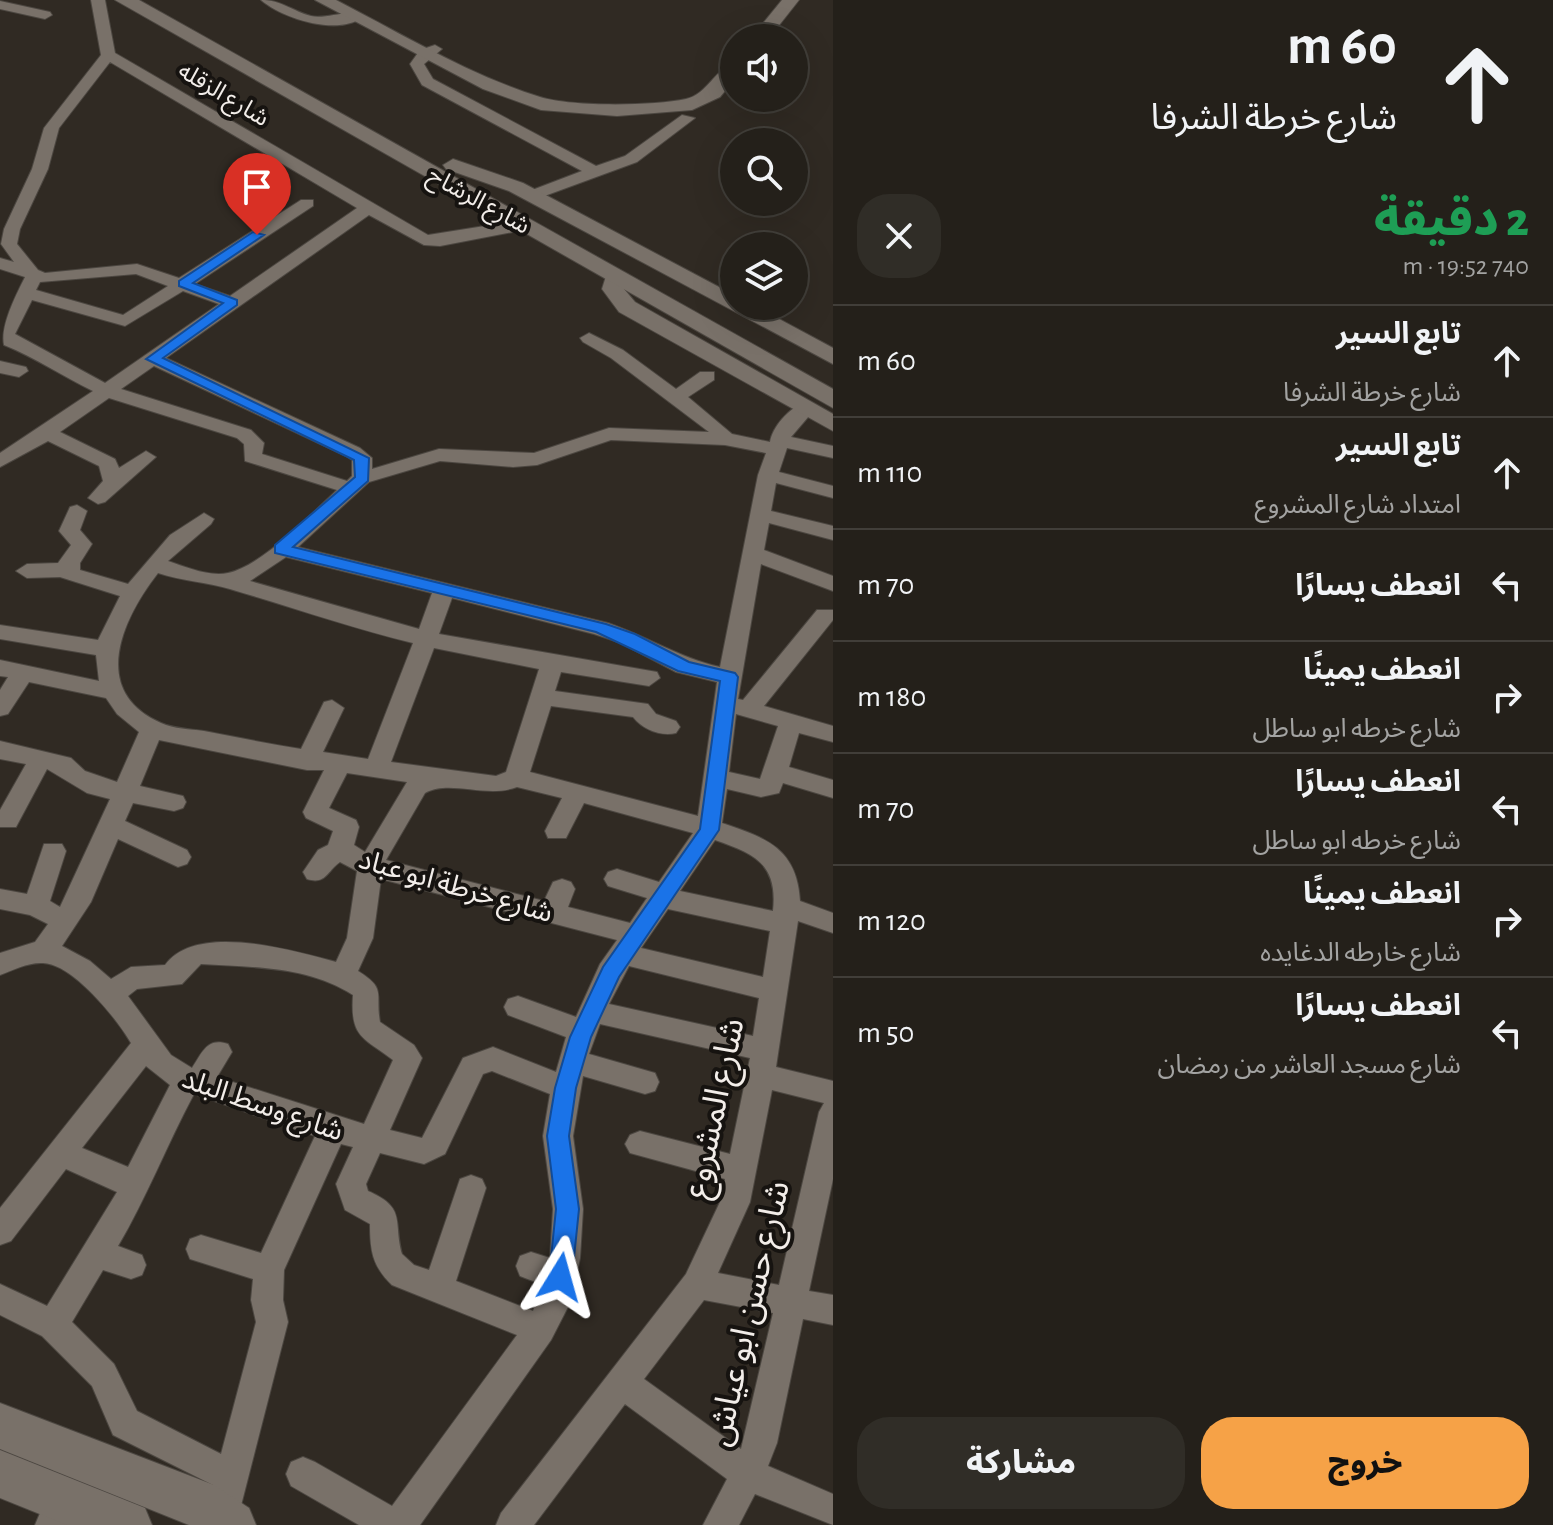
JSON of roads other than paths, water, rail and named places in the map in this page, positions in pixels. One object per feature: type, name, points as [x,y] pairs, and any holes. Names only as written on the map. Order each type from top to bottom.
[{"type":"main road","name":"شارع الرشاح","points":[[125,0],[833,400]]},
{"type":"main road","name":"شارع الرشاح","points":[[157,0],[833,376]]},
{"type":"main road","points":[[0,1426],[197,1502],[228,1506]]},
{"type":"main road","points":[[0,1474],[58,1512],[128,1525]]},
{"type":"street","points":[[30,285],[9,244],[12,229],[40,169],[52,128],[108,55],[98,0]]},
{"type":"street","points":[[268,0],[311,21],[356,17]]},
{"type":"street","points":[[323,0],[430,51]]},
{"type":"street","points":[[340,0],[505,93],[541,104],[597,110],[662,105],[703,99],[720,83]]},
{"type":"street","points":[[759,24],[779,0]]},
{"type":"street","points":[[771,24],[791,0]]},
{"type":"street","points":[[0,5],[45,15]]},
{"type":"street","points":[[430,51],[417,64],[427,82],[595,172]]},
{"type":"street","name":"شارع الزقله","points":[[108,55],[366,209],[424,240],[440,241],[523,225]]},
{"type":"street","points":[[662,105],[698,90],[720,69]]},
{"type":"street","points":[[533,195],[649,149],[687,118]]},
{"type":"street","points":[[453,165],[484,174],[533,195],[720,296]]},
{"type":"street","points":[[0,263],[30,285],[125,321],[307,203]]},
{"type":"street","points":[[0,461],[47,433],[366,209]]},
{"type":"street","points":[[30,285],[137,269],[233,303]]},
{"type":"street","points":[[615,278],[613,289],[627,307],[833,424]]},
{"type":"street","points":[[30,285],[9,324],[5,345],[49,357],[66,371],[107,391],[225,435],[251,438],[252,457],[356,483]]},
{"type":"street","points":[[764,320],[833,357]]},
{"type":"street","points":[[589,338],[676,397],[718,429],[725,439]]},
{"type":"street","points":[[153,359],[353,452],[362,458],[356,483]]},
{"type":"street","points":[[676,397],[707,376]]},
{"type":"street","points":[[225,435],[254,408]]},
{"type":"street","points":[[737,707],[729,677],[763,515],[768,475],[784,429],[805,409]]},
{"type":"street","points":[[47,433],[104,459],[111,467],[113,482]]},
{"type":"street","points":[[229,581],[247,574],[281,549],[356,483],[439,455],[513,461],[537,459],[598,435],[725,439],[833,452]]},
{"type":"street","points":[[98,498],[113,482],[146,457]]},
{"type":"street","points":[[768,475],[833,492]]},
{"type":"street","points":[[27,571],[56,572],[68,568],[82,544],[69,531],[77,511]]},
{"type":"street","points":[[763,515],[833,533]]},
{"type":"street","points":[[0,964],[43,952],[78,902],[152,729],[136,718],[114,692],[106,664],[106,649],[112,629],[153,564],[177,539],[204,519]]},
{"type":"street","points":[[281,549],[600,628],[629,638],[684,667],[729,677]]},
{"type":"street","points":[[755,554],[829,576]]},
{"type":"street","points":[[153,564],[194,576],[229,581],[356,623],[426,640],[552,665],[649,678]]},
{"type":"street","points":[[68,568],[71,576],[133,593]]},
{"type":"street","points":[[377,768],[445,589]]},
{"type":"street","points":[[1,632],[19,613]]},
{"type":"street","points":[[399,1525],[540,1329],[555,1301],[568,1209],[558,1136],[569,1075],[588,1021],[630,945],[709,830],[716,778],[737,707],[825,615]]},
{"type":"street","points":[[1,632],[106,649]]},
{"type":"street","points":[[516,778],[552,665]]},
{"type":"street","points":[[0,668],[114,692]]},
{"type":"street","points":[[0,708],[23,673]]},
{"type":"street","points":[[542,697],[640,710],[648,720],[668,727]]},
{"type":"street","points":[[737,707],[830,729]]},
{"type":"street","points":[[307,761],[332,708]]},
{"type":"street","points":[[716,778],[767,789],[791,722]]},
{"type":"street","name":"شارع المشروع","points":[[152,729],[307,761],[497,785],[516,778],[709,830],[769,853],[781,869],[787,887],[786,916],[763,1063],[735,1202],[697,1284],[513,1525]]},
{"type":"street","points":[[0,750],[63,764],[84,782],[174,802]]},
{"type":"street","points":[[7,820],[41,758]]},
{"type":"street","name":"شارع خرطة ابو عباد","points":[[339,765],[315,807],[320,817],[347,827],[341,850],[370,866],[557,901],[630,945],[774,991]]},
{"type":"street","points":[[773,771],[833,789]]},
{"type":"street","points":[[343,975],[360,938],[370,866],[416,787],[427,781],[447,779]]},
{"type":"street","points":[[557,831],[577,792]]},
{"type":"street","points":[[110,824],[178,857]]},
{"type":"street","points":[[316,872],[327,857],[341,850]]},
{"type":"street","points":[[36,906],[53,851]]},
{"type":"street","points":[[617,879],[665,896],[833,923]]},
{"type":"street","points":[[0,899],[36,906],[65,921]]},
{"type":"street","name":"شارع وسط البلد","points":[[43,952],[65,956],[110,995],[136,1026],[155,1062],[192,1081],[333,1129],[372,1139],[424,1151],[435,1145],[473,1066],[482,1061],[493,1059],[569,1075]]},
{"type":"street","points":[[110,995],[131,978],[172,976],[182,962],[197,953],[280,958],[343,975],[366,990],[365,1015],[371,1031],[402,1049],[408,1058],[351,1184],[356,1200],[381,1211],[386,1222],[382,1249],[386,1261],[403,1275],[540,1329]]},
{"type":"street","points":[[518,1007],[763,1063],[833,1093]]},
{"type":"street","points":[[0,1231],[146,1045]]},
{"type":"street","points":[[53,1325],[136,1184],[152,1144],[192,1081],[218,1052]]},
{"type":"street","points":[[569,1075],[645,1082]]},
{"type":"street","name":"شارع حسن ابو عياش","points":[[720,1525],[748,1474],[760,1443],[833,1112]]},
{"type":"street","points":[[0,1299],[53,1325],[103,1375],[125,1423],[228,1506],[272,1322],[267,1300],[269,1270],[333,1129]]},
{"type":"street","points":[[640,1144],[742,1170]]},
{"type":"street","points":[[61,1153],[136,1184]]},
{"type":"street","points":[[438,1289],[471,1188]]},
{"type":"street","points":[[386,1261],[399,1208]]},
{"type":"street","points":[[201,1249],[269,1270]]},
{"type":"street","points":[[96,1254],[131,1265]]},
{"type":"street","points":[[531,1266],[560,1277]]},
{"type":"street","points":[[697,1284],[833,1310]]},
{"type":"street","points":[[623,1383],[748,1474],[833,1511]]},
{"type":"street","points":[[303,1474],[392,1525]]}]
